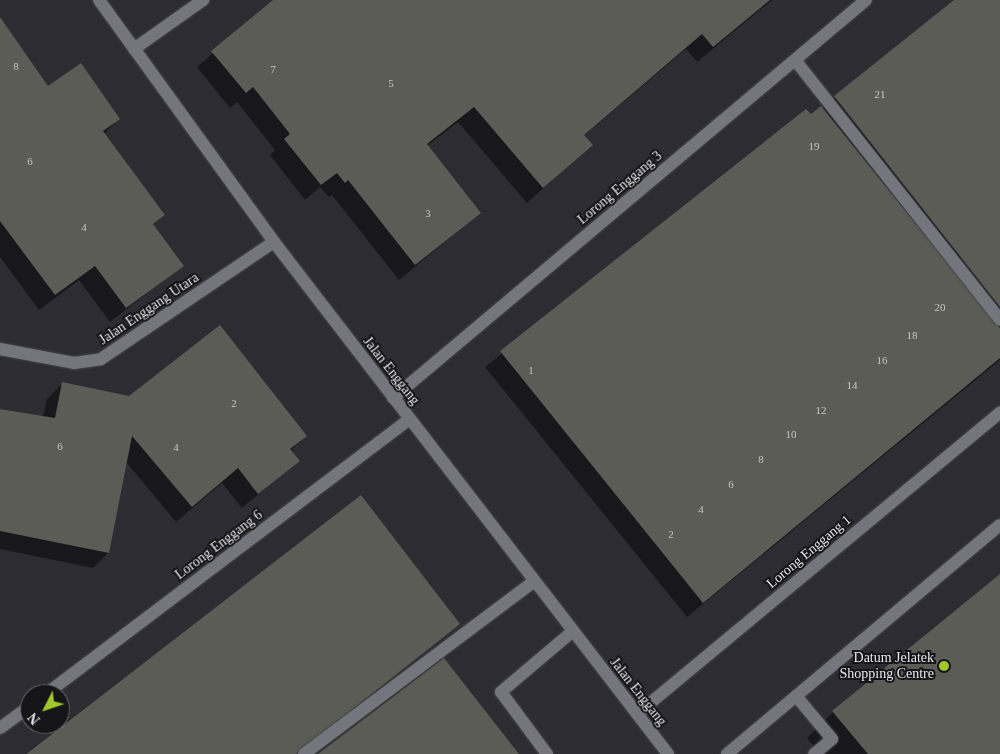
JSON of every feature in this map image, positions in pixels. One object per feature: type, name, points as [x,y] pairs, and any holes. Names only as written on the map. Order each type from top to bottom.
[{"type":"street","name":"Jalan Enggang","points":[[99,0],[274,242],[668,754]]},
{"type":"street","points":[[134,49],[202,0]]},
{"type":"street","name":"Lorong Enggang 3","points":[[393,398],[866,0]]},
{"type":"street","points":[[795,60],[1000,320]]},
{"type":"street","name":"Jalan Enggang Utara","points":[[0,349],[74,362],[101,358],[274,242]]},
{"type":"street","name":"Lorong Enggang 1","points":[[637,714],[1000,413]]},
{"type":"street","name":"Lorong Enggang 6","points":[[59,684],[410,419]]},
{"type":"street","points":[[727,754],[1000,525]]},
{"type":"street","points":[[304,754],[534,581]]},
{"type":"street","points":[[547,754],[500,692],[573,631]]},
{"type":"street","points":[[796,696],[832,738],[814,754]]},
{"type":"street","points":[[0,728],[20,713]]},
{"type":"building","points":[[273,0],[770,0],[713,47],[702,34],[584,135],[593,145],[543,188],[474,107],[427,144],[481,213],[415,265],[348,180],[345,183],[337,173],[321,185],[284,139],[290,134],[253,87],[246,93],[211,51]]},
{"type":"building","points":[[954,0],[1000,0],[1000,307],[834,96]]},
{"type":"building","points":[[0,17],[48,86],[81,63],[120,119],[103,131],[165,215],[153,224],[184,266],[126,308],[95,266],[55,295],[0,221]]},
{"type":"building","points":[[821,106],[1000,328],[1000,358],[703,603],[500,351],[806,109],[811,114]]},
{"type":"building","points":[[220,325],[307,436],[290,449],[300,461],[258,494],[238,468],[192,507],[132,436],[109,553],[0,531],[0,409],[55,418],[62,382],[129,396]]},
{"type":"building","points":[[361,495],[460,624],[296,754],[26,754],[52,734],[70,734],[70,720]]},
{"type":"building","name":"Datum Jelatek Shopping Centre","points":[[1000,574],[1000,754],[868,754],[832,711]]},
{"type":"building","points":[[444,658],[519,754],[318,754]]},
{"type":"place","name":"Datum Jelatek Shopping Centre","points":[[944,666]]}]
